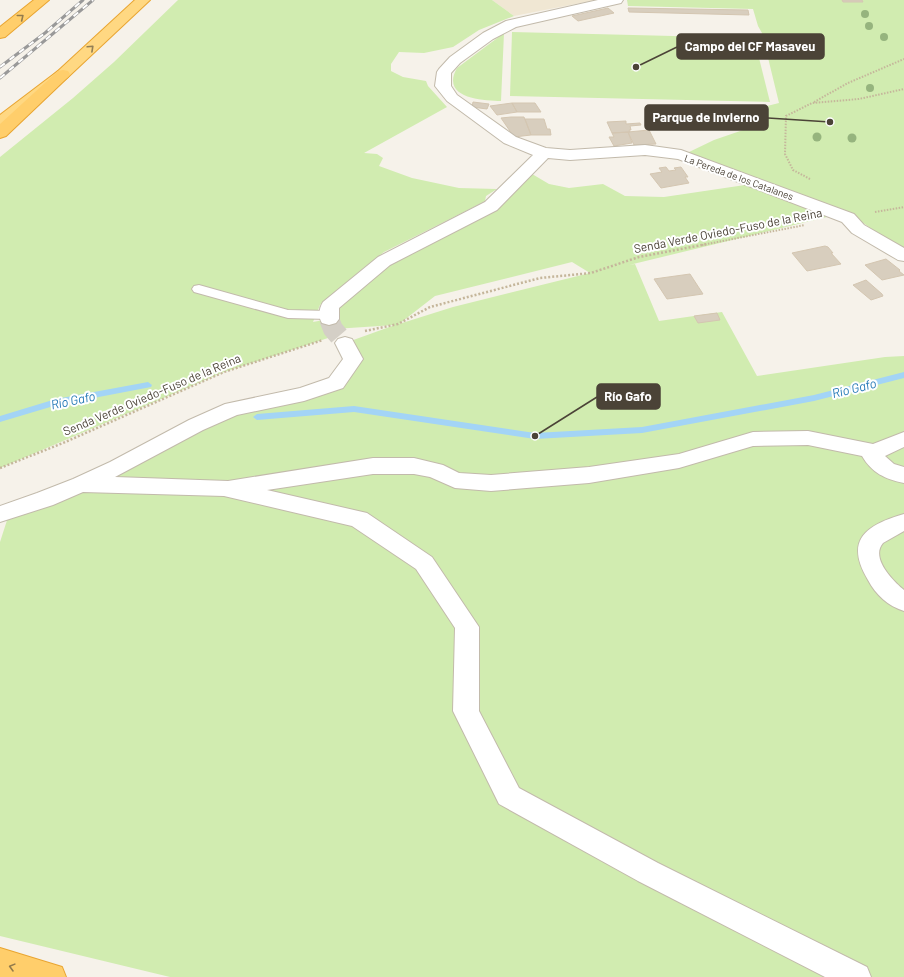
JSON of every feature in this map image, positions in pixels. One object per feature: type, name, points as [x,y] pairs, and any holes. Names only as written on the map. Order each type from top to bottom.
[{"type":"highway","points":[[0,34],[42,0]]},
{"type":"highway","points":[[0,133],[143,0]]},
{"type":"highway","points":[[0,123],[63,74]]},
{"type":"highway","points":[[0,963],[51,977]]},
{"type":"street","name":"La Pereda de los Catalanes","points":[[615,1],[538,16],[511,24],[482,40],[455,60],[444,72],[443,86],[452,98],[510,140],[544,153],[570,155],[645,150],[681,155],[848,218]]},
{"type":"street","points":[[329,317],[330,306],[384,261],[491,206],[544,153]]},
{"type":"street","points":[[848,218],[858,229],[904,256]]},
{"type":"street","points":[[0,514],[45,499],[81,484],[118,467],[196,425],[232,410],[304,394],[336,383],[353,359],[344,338]]},
{"type":"street","points":[[81,484],[224,488],[372,466],[414,466],[435,470],[455,480],[491,483],[589,475],[680,461],[753,439],[808,438],[856,446],[875,452],[904,439]]},
{"type":"street","points":[[875,452],[873,456],[876,462],[897,474],[904,475]]},
{"type":"street","points":[[224,488],[359,519],[424,563],[467,626],[466,711],[509,796],[648,872],[856,977]]},
{"type":"street","points":[[904,522],[877,535],[869,546],[868,558],[873,570],[890,592],[904,602]]},
{"type":"lane","points":[[199,288],[288,314],[329,317]]},
{"type":"path","points":[[813,181],[793,170],[785,154],[786,116],[848,83],[904,59]]},
{"type":"path","points":[[812,103],[859,99],[904,89]]},
{"type":"path","name":"Senda Verde Oviedo-Fuso de la Reina","points":[[0,468],[63,443],[224,372],[398,324],[430,307],[540,278],[591,273],[639,257],[848,218]]},
{"type":"shaded area","points":[[492,0],[596,0],[514,16]]},
{"type":"green space","points":[[178,0],[492,0],[514,16],[479,30],[453,47],[424,53],[399,52],[391,64],[391,71],[403,77],[426,81],[428,86],[447,107],[364,153],[377,154],[383,158],[379,166],[412,178],[459,188],[497,189],[486,196],[485,201],[384,252],[320,305],[313,322],[329,319],[330,306],[384,261],[478,214],[527,171],[549,184],[569,188],[603,184],[625,196],[664,197],[745,185],[814,209],[827,217],[629,265],[635,264],[659,321],[722,312],[757,376],[885,357],[904,356],[904,977],[170,977],[0,936],[0,542],[10,511],[196,425],[336,383],[353,359],[345,343],[395,325],[334,329],[328,338],[224,372],[0,468],[0,157],[73,98],[114,62]],"holes":[[[572,262],[590,273],[453,307],[399,324],[435,296]]]},
{"type":"green space","points":[[627,0],[904,0],[904,252],[848,212],[687,153],[714,140],[746,129],[768,115],[767,106],[779,103],[762,33],[758,26],[753,9],[628,6]]},
{"type":"green space","points":[[512,32],[754,38],[770,102],[510,96]]},
{"type":"green space","points":[[504,33],[501,101],[474,98],[458,92],[454,86],[453,78],[457,68]]},
{"type":"building","points":[[842,0],[862,0],[863,2],[843,2]]},
{"type":"building","points":[[608,8],[614,13],[578,21],[572,16]]},
{"type":"building","points":[[628,8],[748,10],[749,15],[629,12]]},
{"type":"building","points":[[473,102],[489,104],[487,109],[472,107]]},
{"type":"building","points":[[512,103],[535,103],[541,112],[517,112]]},
{"type":"building","points":[[512,103],[517,112],[497,115],[490,106]]},
{"type":"building","points":[[524,117],[531,135],[514,137],[501,118]]},
{"type":"building","points":[[525,119],[544,119],[547,129],[550,129],[551,135],[531,135]]},
{"type":"building","points":[[626,121],[626,124],[640,123],[641,125],[630,126],[630,132],[612,133],[607,122]]},
{"type":"building","points":[[649,130],[656,144],[634,145],[628,132]]},
{"type":"building","points":[[628,132],[632,143],[614,146],[609,137],[614,137],[612,133]]},
{"type":"building","points":[[666,167],[669,171],[676,170],[674,168],[681,167],[688,177],[685,177],[689,183],[661,188],[650,174],[662,172],[659,168]]},
{"type":"building","points":[[825,246],[828,247],[833,253],[831,253],[841,264],[807,271],[792,253]]},
{"type":"building","points":[[886,259],[904,275],[882,280],[865,265]]},
{"type":"building","points":[[690,274],[703,294],[667,299],[654,279]]},
{"type":"building","points":[[866,280],[883,296],[871,300],[853,285]]},
{"type":"building","points":[[717,313],[720,320],[698,323],[694,316]]},
{"type":"waterway","name":"Río Gafo","points":[[257,417],[354,409],[535,436],[642,430],[814,398],[904,375]]},
{"type":"waterway","name":"Río Gafo","points":[[0,419],[56,402],[148,385]]},
{"type":"tunnel","points":[[329,319],[333,329],[345,343]]},
{"type":"railway","points":[[0,67],[45,33],[83,0]]},
{"type":"railway","points":[[0,78],[93,0]]},
{"type":"place","name":"Campo del CF Masaveu","points":[[636,67]]},
{"type":"place","name":"Parque de Invierno","points":[[830,122]]},
{"type":"place","name":"Río Gafo","points":[[535,436]]}]
